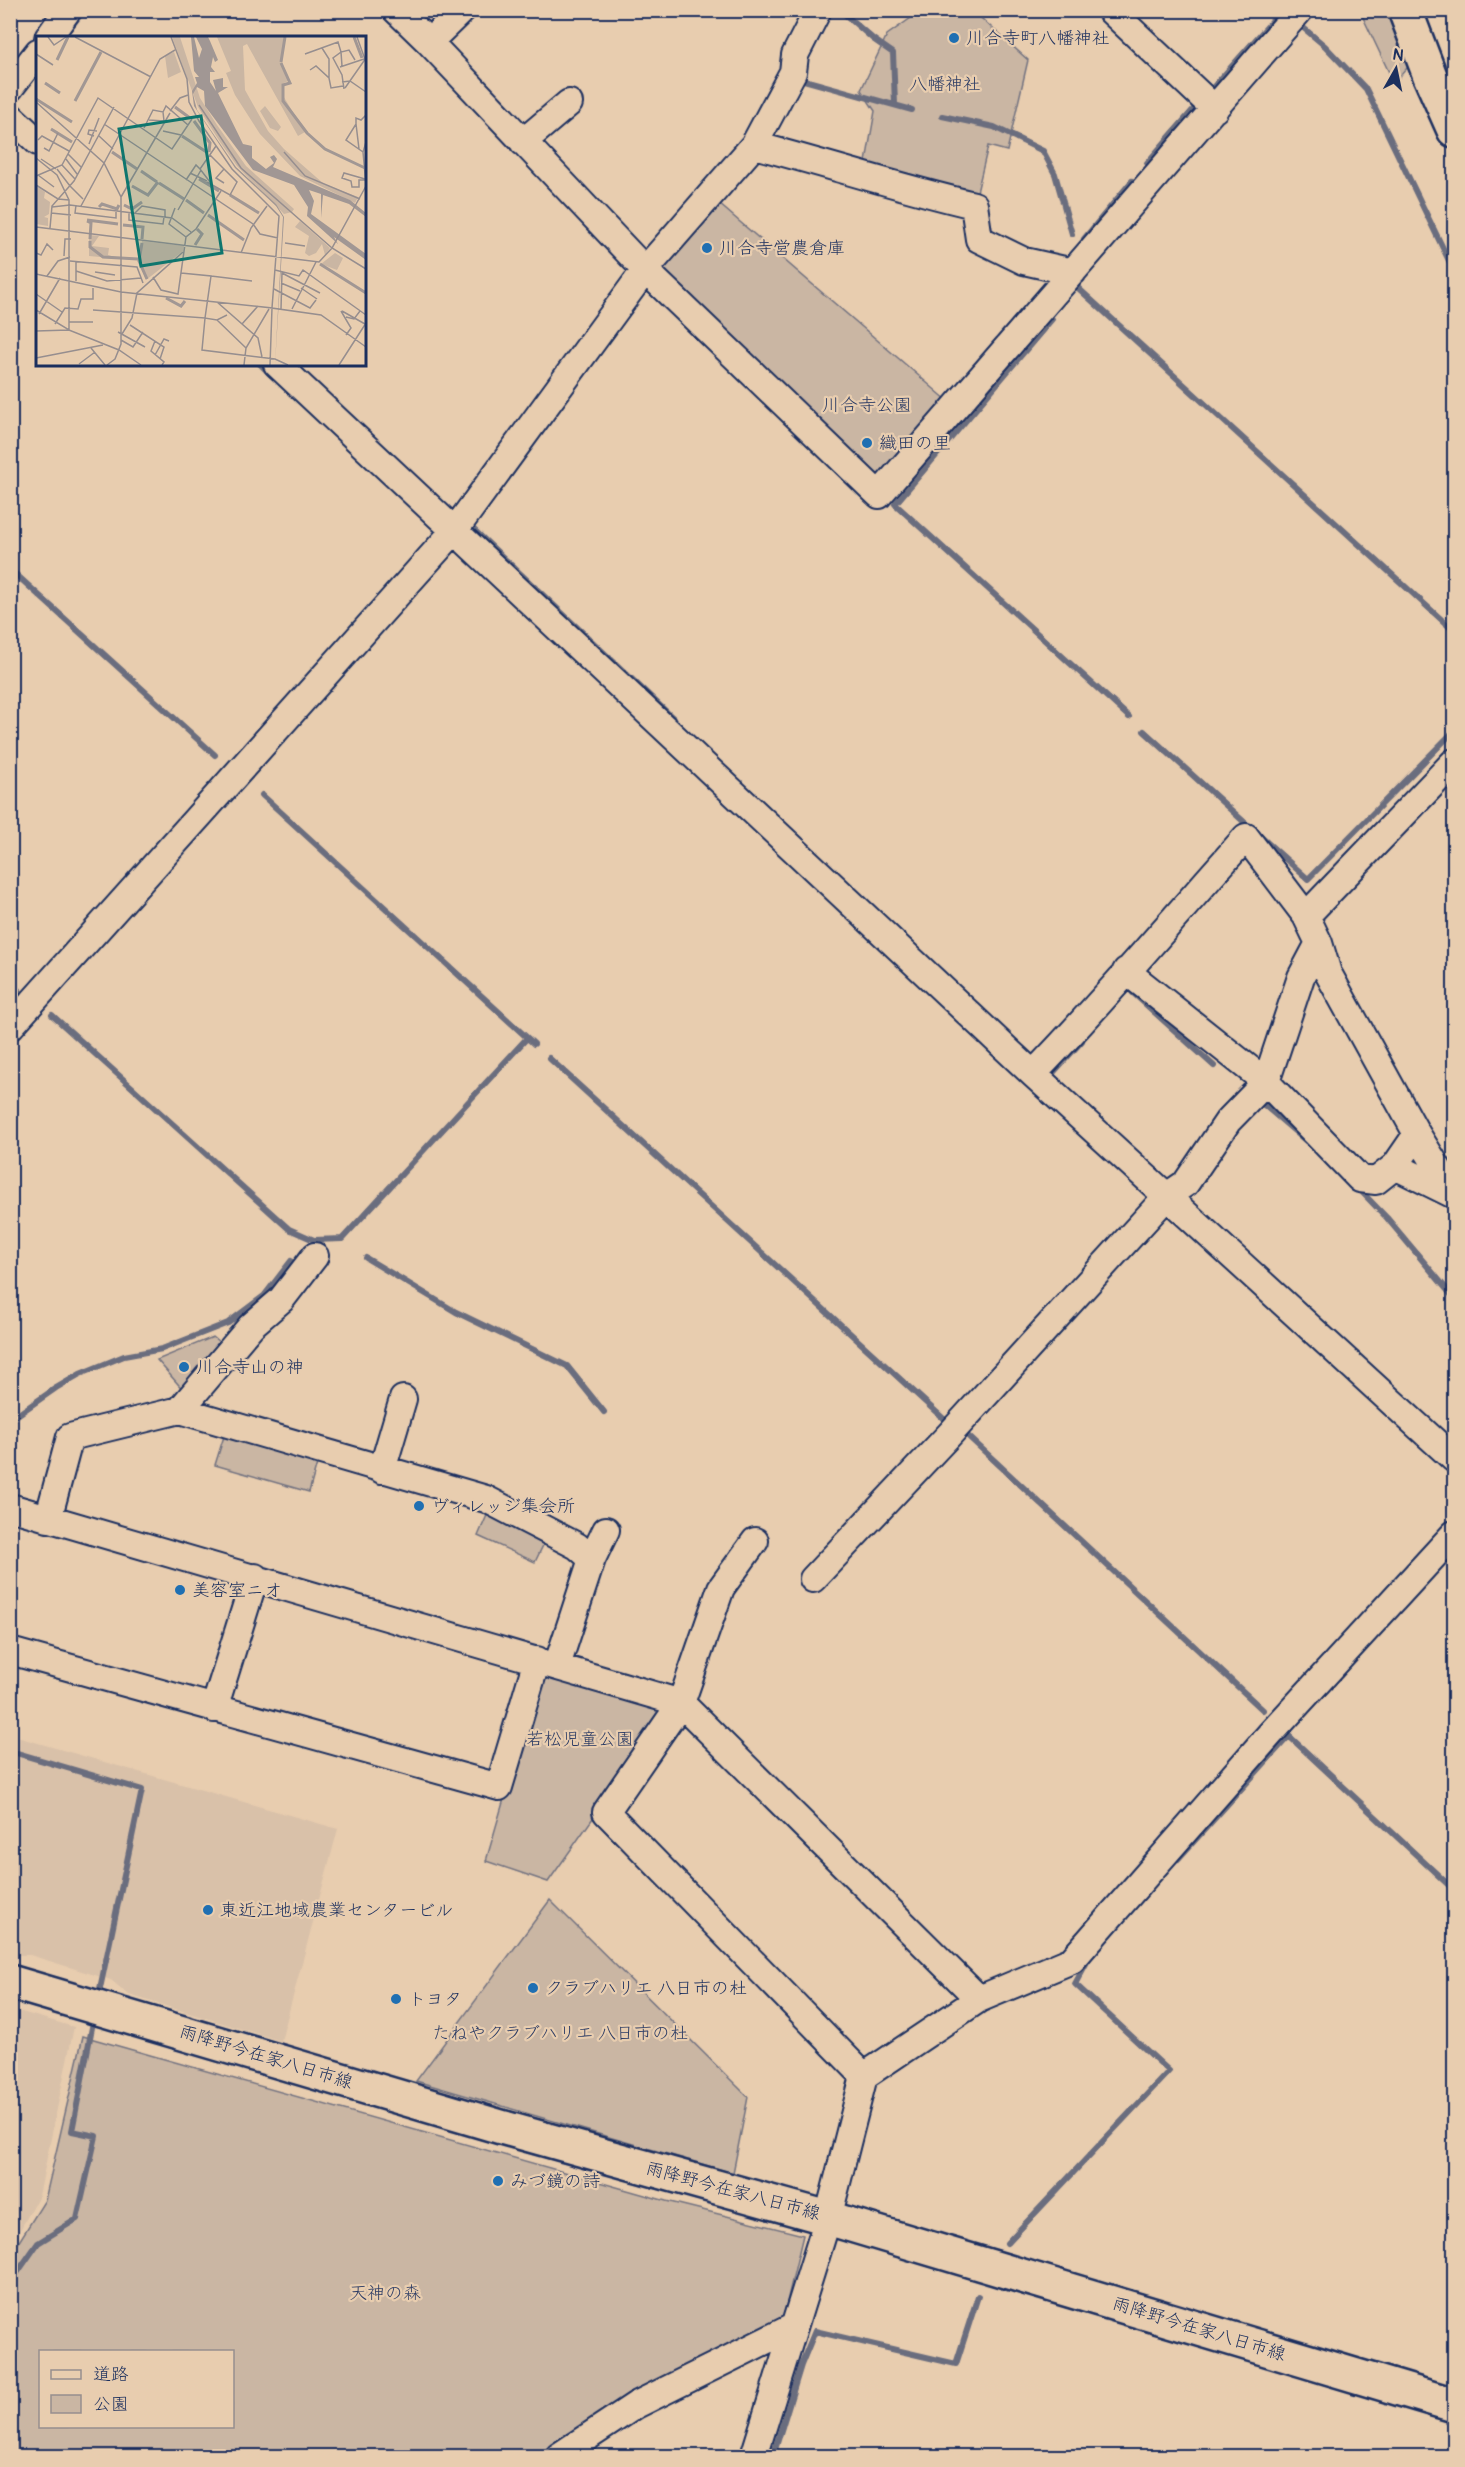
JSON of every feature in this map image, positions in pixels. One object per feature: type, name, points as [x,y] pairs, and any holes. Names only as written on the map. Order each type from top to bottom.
[{"type":"main road","points":[[1405,10],[1430,76],[1455,130]]},
{"type":"main road","name":"雨降野今在家八日市線","points":[[10,1982],[501,2127],[828,2218],[1455,2405]]},
{"type":"street","points":[[49,36],[68,10]]},
{"type":"street","points":[[396,10],[645,270],[879,495],[1299,11]]},
{"type":"street","points":[[429,42],[462,10]]},
{"type":"street","points":[[16,1010],[455,531],[645,270],[754,145],[793,72],[795,55],[818,10]]},
{"type":"street","points":[[1110,10],[1215,109]]},
{"type":"street","points":[[10,88],[36,55]]},
{"type":"street","points":[[523,142],[569,103]]},
{"type":"street","points":[[10,116],[36,140]]},
{"type":"street","points":[[754,145],[817,161],[907,190],[974,206],[979,239],[1024,261],[1073,272]]},
{"type":"street","points":[[279,366],[1033,1074],[1455,1460]]},
{"type":"street","points":[[1306,915],[1455,762]]},
{"type":"street","points":[[1033,1074],[1096,1009],[1126,971],[1246,837],[1306,915],[1319,943],[1328,973],[1417,1134],[1455,1195]]},
{"type":"street","points":[[813,1579],[949,1435],[1167,1196],[1186,1182],[1228,1121],[1266,1082],[1301,977],[1319,943]]},
{"type":"street","points":[[1126,971],[1266,1082],[1360,1179],[1376,1181],[1395,1166],[1417,1134]]},
{"type":"street","points":[[1395,1166],[1455,1195]]},
{"type":"street","points":[[180,1410],[251,1326],[281,1300],[315,1256]]},
{"type":"street","points":[[382,1470],[403,1399]]},
{"type":"street","points":[[48,1519],[70,1437],[180,1410],[486,1500],[577,1546],[592,1559]]},
{"type":"street","points":[[10,1507],[255,1576],[681,1703],[979,1999]]},
{"type":"street","points":[[10,1651],[499,1787],[547,1663],[606,1530]]},
{"type":"street","points":[[754,2457],[828,2218],[864,2076],[979,1999],[1072,1960],[1271,1733],[1455,1534]]},
{"type":"street","points":[[755,1541],[721,1588],[681,1703],[606,1812],[864,2076]]},
{"type":"street","points":[[214,1709],[255,1576]]},
{"type":"street","points":[[559,2457],[636,2405],[793,2327]]},
{"type":"shaded area","points":[[10,1735],[338,1829],[281,2041],[129,1995],[111,1980],[30,1955],[11,1955]]},
{"type":"shaded area","points":[[11,2009],[74,2027],[39,2196],[11,2246]]},
{"type":"green space","name":"八幡神社","points":[[921,11],[973,11],[1028,60],[1007,151],[988,146],[974,205],[862,185],[875,111],[861,90],[887,35]]},
{"type":"green space","points":[[1360,11],[1392,11],[1415,59],[1394,83]]},
{"type":"green space","name":"川合寺公園","points":[[711,197],[955,407],[879,495],[645,270]]},
{"type":"green space","points":[[213,1337],[224,1346],[185,1392],[157,1360]]},
{"type":"green space","points":[[225,1433],[318,1460],[309,1492],[215,1465]]},
{"type":"green space","points":[[488,1513],[546,1539],[535,1562],[478,1536]]},
{"type":"green space","name":"若松児童公園","points":[[542,1668],[671,1707],[548,1882],[486,1861]]},
{"type":"green space","name":"たねやクラブハリエ 八日市の杜","points":[[550,1900],[748,2097],[733,2173],[416,2081]]},
{"type":"green space","name":"天神の森","points":[[83,2036],[666,2201],[803,2235],[783,2318],[628,2399],[544,2456],[11,2456],[10,2256],[45,2200]]},
{"type":"waterway","points":[[67,32],[84,10]]},
{"type":"waterway","points":[[379,10],[391,22]]},
{"type":"waterway","points":[[840,10],[893,53],[895,104]]},
{"type":"waterway","points":[[1209,92],[1282,10]]},
{"type":"waterway","points":[[1300,25],[1325,46],[1366,89],[1454,271]]},
{"type":"waterway","points":[[804,80],[912,110]]},
{"type":"waterway","points":[[1147,163],[1193,110]]},
{"type":"waterway","points":[[942,116],[994,127],[1043,151],[1055,174],[1072,234]]},
{"type":"waterway","points":[[1084,239],[1132,181]]},
{"type":"waterway","points":[[1077,287],[1454,631]]},
{"type":"waterway","points":[[1052,319],[895,504],[1129,717]]},
{"type":"waterway","points":[[262,366],[271,375]]},
{"type":"waterway","points":[[473,529],[674,719]]},
{"type":"waterway","points":[[10,569],[215,755]]},
{"type":"waterway","points":[[1144,731],[1253,830]]},
{"type":"waterway","points":[[1260,836],[1308,879],[1454,731]]},
{"type":"waterway","points":[[262,795],[534,1044]]},
{"type":"waterway","points":[[10,983],[19,991]]},
{"type":"waterway","points":[[1132,992],[1214,1066]]},
{"type":"waterway","points":[[52,1015],[289,1229],[314,1240],[342,1239],[527,1038]]},
{"type":"waterway","points":[[1053,1073],[1082,1041]]},
{"type":"waterway","points":[[549,1058],[946,1421]]},
{"type":"waterway","points":[[1257,1099],[1306,1141]]},
{"type":"waterway","points":[[1358,1188],[1387,1218],[1454,1298]]},
{"type":"waterway","points":[[366,1258],[456,1312],[567,1366],[604,1412]]},
{"type":"waterway","points":[[10,1420],[80,1374],[124,1356],[162,1349],[228,1323],[264,1296],[291,1261]]},
{"type":"waterway","points":[[969,1437],[1263,1710]]},
{"type":"waterway","points":[[1178,1859],[1289,1736],[1454,1890]]},
{"type":"waterway","points":[[10,1751],[142,1790],[98,1998]]},
{"type":"waterway","points":[[1007,2243],[1169,2071],[1075,1984],[1089,1958]]},
{"type":"waterway","points":[[10,2283],[38,2243],[77,2219],[96,2136],[72,2131],[94,2017]]},
{"type":"waterway","points":[[773,2456],[801,2365],[815,2331],[956,2364],[978,2296]]},
{"type":"place","name":"川合寺町八幡神社","points":[[954,38]]},
{"type":"place","name":"川合寺営農倉庫","points":[[707,248]]},
{"type":"place","name":"織田の里","points":[[867,443]]},
{"type":"place","name":"川合寺山の神","points":[[184,1367]]},
{"type":"place","name":"ヴィレッジ集会所","points":[[419,1506]]},
{"type":"place","name":"美容室ニオ","points":[[180,1590]]},
{"type":"place","name":"東近江地域農業センタービル","points":[[208,1910]]},
{"type":"place","name":"クラブハリエ 八日市の杜","points":[[533,1988]]},
{"type":"place","name":"トヨタ","points":[[396,1999]]},
{"type":"place","name":"みづ鏡の詩","points":[[498,2181]]}]
